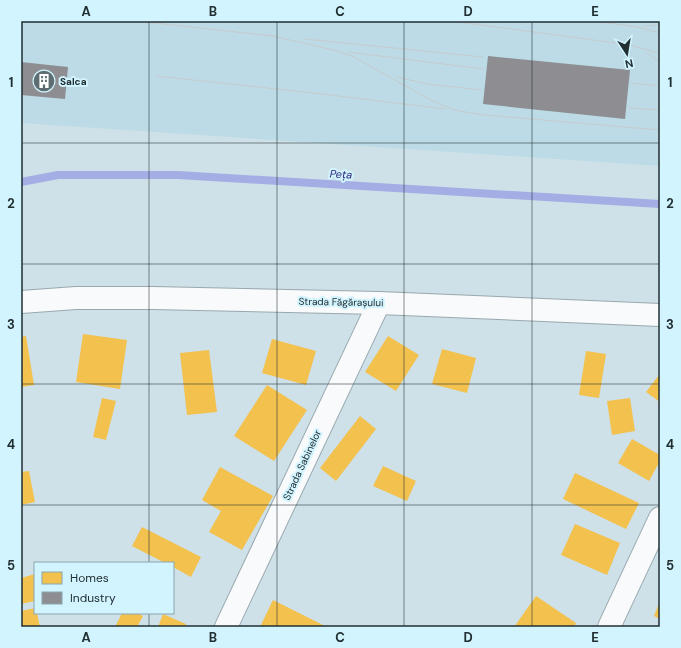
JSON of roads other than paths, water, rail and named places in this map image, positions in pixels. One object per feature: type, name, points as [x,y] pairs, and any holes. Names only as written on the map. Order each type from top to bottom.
[{"type":"street","name":"Strada Făgărașului","points":[[21,302],[69,298],[92,298],[379,303],[660,314]]},
{"type":"street","name":"Strada Sabinelor","points":[[226,627],[379,303]]},
{"type":"street","points":[[609,627],[660,518]]},
{"type":"waterway","name":"Peța","points":[[21,182],[58,175],[178,175],[660,204]]},
{"type":"tram line","points":[[136,21],[273,36]]},
{"type":"tram line","points":[[451,21],[631,45],[660,54]]},
{"type":"tram line","points":[[593,21],[638,27],[660,33]]},
{"type":"tram line","points":[[644,26],[660,25]]},
{"type":"tram line","points":[[268,35],[338,51],[354,57],[427,98],[459,111],[485,115],[660,130]]},
{"type":"tram line","points":[[305,39],[483,57]]},
{"type":"tram line","points":[[348,52],[483,69]]},
{"type":"tram line","points":[[647,53],[660,62]]},
{"type":"tram line","points":[[157,76],[445,109]]},
{"type":"tram line","points":[[397,77],[427,84],[481,90]]},
{"type":"tram line","points":[[631,83],[660,86]]},
{"type":"tram line","points":[[629,108],[660,110]]},
{"type":"place","name":"Salca","points":[[44,81]]}]
